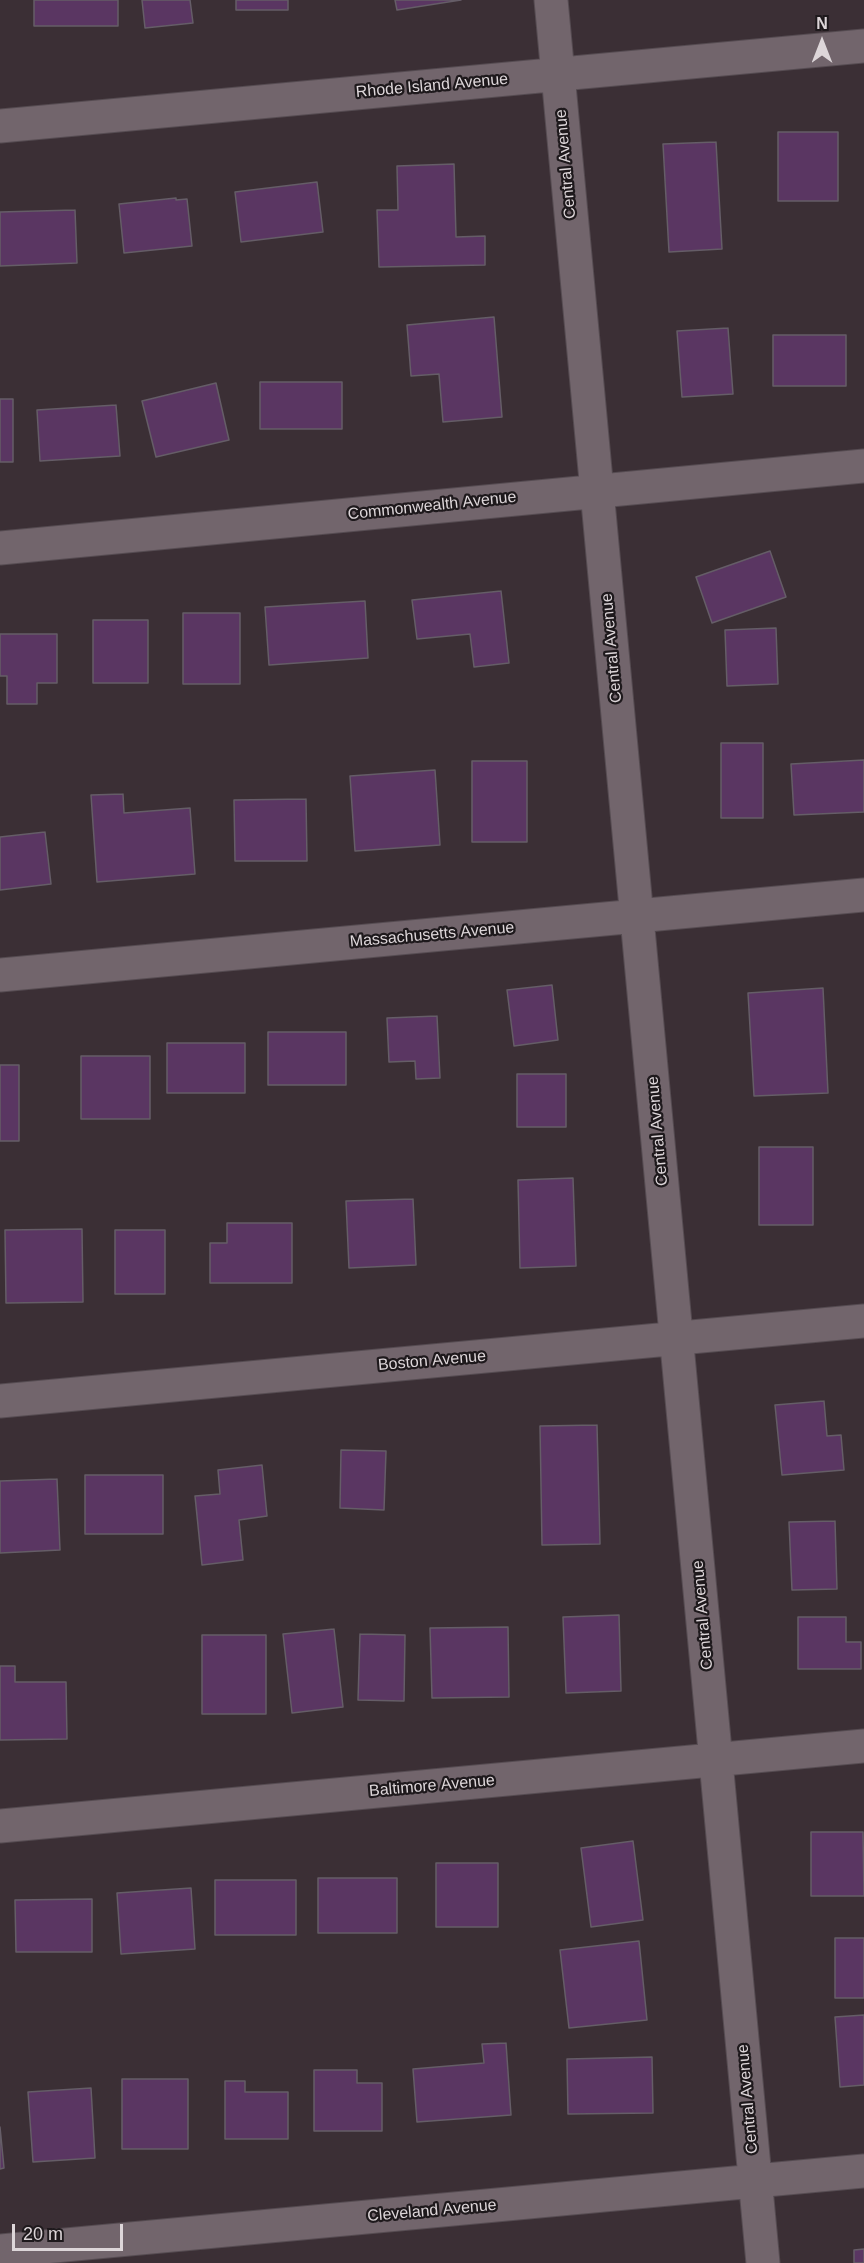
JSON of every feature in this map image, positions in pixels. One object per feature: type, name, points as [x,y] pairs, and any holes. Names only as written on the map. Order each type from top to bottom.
[{"type":"street","name":"Central Avenue","points":[[551,0],[763,2263]]},
{"type":"street","name":"Rhode Island Avenue","points":[[0,126],[864,46]]},
{"type":"street","name":"Commonwealth Avenue","points":[[0,548],[864,466]]},
{"type":"street","name":"Massachusetts Avenue","points":[[0,975],[864,895]]},
{"type":"street","name":"Boston Avenue","points":[[0,1401],[864,1321]]},
{"type":"street","name":"Baltimore Avenue","points":[[0,1826],[864,1746]]},
{"type":"street","name":"Cleveland Avenue","points":[[0,2251],[864,2171]]},
{"type":"building","points":[[34,0],[118,0],[118,26],[34,26]]},
{"type":"building","points":[[142,0],[190,0],[193,23],[145,28]]},
{"type":"building","points":[[236,0],[288,0],[288,10],[236,10]]},
{"type":"building","points":[[395,0],[461,0],[397,10]]},
{"type":"building","points":[[778,132],[838,132],[838,201],[778,201]]},
{"type":"building","points":[[716,142],[722,249],[669,252],[663,144]]},
{"type":"building","points":[[454,164],[456,237],[485,236],[485,265],[379,267],[377,210],[398,210],[397,166]]},
{"type":"building","points":[[317,182],[323,232],[241,242],[235,192]]},
{"type":"building","points":[[176,198],[176,200],[187,199],[192,246],[124,253],[119,204]]},
{"type":"building","points":[[75,210],[77,263],[0,266],[0,212]]},
{"type":"building","points":[[494,317],[502,417],[443,422],[439,374],[411,376],[407,325]]},
{"type":"building","points":[[728,328],[733,394],[682,397],[677,331]]},
{"type":"building","points":[[773,335],[846,335],[846,386],[773,386]]},
{"type":"building","points":[[260,382],[342,382],[342,429],[260,429]]},
{"type":"building","points":[[216,383],[229,440],[156,457],[142,401]]},
{"type":"building","points":[[0,399],[13,399],[13,462],[0,462]]},
{"type":"building","points":[[116,405],[120,456],[40,461],[37,410]]},
{"type":"building","points":[[770,551],[786,597],[712,623],[696,577]]},
{"type":"building","points":[[501,591],[509,663],[474,667],[470,634],[417,639],[412,600]]},
{"type":"building","points":[[365,601],[368,658],[269,665],[265,607]]},
{"type":"building","points":[[183,613],[240,613],[240,684],[183,684]]},
{"type":"building","points":[[93,620],[148,620],[148,683],[93,683]]},
{"type":"building","points":[[776,628],[778,684],[727,686],[725,630]]},
{"type":"building","points":[[0,634],[57,634],[57,683],[37,683],[37,704],[7,704],[7,676],[0,676]]},
{"type":"building","points":[[721,743],[763,743],[763,818],[721,818]]},
{"type":"building","points":[[864,760],[864,812],[794,815],[791,764]]},
{"type":"building","points":[[472,761],[527,761],[527,842],[472,842]]},
{"type":"building","points":[[435,770],[440,845],[355,851],[350,776]]},
{"type":"building","points":[[123,794],[124,813],[190,808],[195,874],[97,882],[91,795]]},
{"type":"building","points":[[306,799],[307,861],[235,861],[234,800]]},
{"type":"building","points":[[45,832],[51,884],[0,890],[0,837]]},
{"type":"building","points":[[552,985],[558,1040],[514,1046],[507,990]]},
{"type":"building","points":[[823,988],[828,1093],[754,1096],[748,993]]},
{"type":"building","points":[[437,1016],[440,1078],[416,1079],[415,1061],[389,1062],[387,1018]]},
{"type":"building","points":[[268,1032],[346,1032],[346,1085],[268,1085]]},
{"type":"building","points":[[167,1043],[245,1043],[245,1093],[167,1093]]},
{"type":"building","points":[[81,1056],[150,1056],[150,1119],[81,1119]]},
{"type":"building","points":[[0,1065],[19,1065],[19,1141],[0,1141]]},
{"type":"building","points":[[517,1074],[566,1074],[566,1127],[517,1127]]},
{"type":"building","points":[[759,1147],[813,1147],[813,1225],[759,1225]]},
{"type":"building","points":[[573,1178],[576,1266],[520,1268],[518,1180]]},
{"type":"building","points":[[413,1199],[416,1265],[349,1268],[346,1201]]},
{"type":"building","points":[[227,1223],[292,1223],[292,1283],[210,1283],[210,1243],[227,1243]]},
{"type":"building","points":[[82,1229],[83,1302],[6,1303],[5,1230]]},
{"type":"building","points":[[115,1230],[165,1230],[165,1294],[115,1294]]},
{"type":"building","points":[[824,1401],[827,1436],[841,1435],[844,1470],[782,1475],[775,1405]]},
{"type":"building","points":[[597,1425],[600,1544],[542,1545],[540,1426]]},
{"type":"building","points":[[341,1450],[386,1451],[384,1510],[340,1508]]},
{"type":"building","points":[[262,1465],[267,1516],[239,1520],[243,1560],[202,1565],[195,1496],[220,1494],[218,1470]]},
{"type":"building","points":[[85,1475],[163,1475],[163,1534],[85,1534]]},
{"type":"building","points":[[57,1479],[60,1550],[0,1553],[0,1481]]},
{"type":"building","points":[[835,1521],[837,1589],[792,1590],[789,1522]]},
{"type":"building","points":[[619,1615],[621,1691],[566,1693],[563,1617]]},
{"type":"building","points":[[798,1617],[846,1617],[846,1642],[861,1642],[861,1669],[798,1669]]},
{"type":"building","points":[[508,1627],[509,1697],[432,1698],[430,1628]]},
{"type":"building","points":[[334,1629],[343,1707],[292,1713],[283,1634]]},
{"type":"building","points":[[360,1634],[405,1635],[404,1701],[358,1700]]},
{"type":"building","points":[[202,1635],[266,1635],[266,1714],[202,1714]]},
{"type":"building","points":[[0,1666],[15,1666],[15,1682],[66,1682],[67,1739],[0,1740]]},
{"type":"building","points":[[811,1832],[863,1832],[864,1896],[811,1896]]},
{"type":"building","points":[[633,1841],[643,1920],[591,1927],[581,1848]]},
{"type":"building","points":[[436,1863],[498,1863],[498,1927],[436,1927]]},
{"type":"building","points":[[318,1878],[397,1878],[397,1933],[318,1933]]},
{"type":"building","points":[[215,1880],[296,1880],[296,1935],[215,1935]]},
{"type":"building","points":[[191,1888],[195,1949],[121,1954],[117,1893]]},
{"type":"building","points":[[92,1899],[92,1952],[16,1952],[15,1900]]},
{"type":"building","points":[[835,1938],[864,1938],[864,1998],[835,1998]]},
{"type":"building","points":[[639,1941],[647,2020],[569,2028],[560,1950]]},
{"type":"building","points":[[864,2015],[864,2085],[840,2087],[835,2017]]},
{"type":"building","points":[[506,2043],[511,2115],[417,2122],[413,2069],[484,2063],[482,2044]]},
{"type":"building","points":[[652,2057],[653,2113],[568,2114],[567,2059]]},
{"type":"building","points":[[314,2070],[357,2070],[357,2083],[382,2083],[382,2131],[314,2131]]},
{"type":"building","points":[[122,2079],[188,2079],[188,2149],[122,2149]]},
{"type":"building","points":[[225,2081],[245,2081],[245,2092],[288,2092],[288,2139],[225,2139]]},
{"type":"building","points":[[91,2088],[95,2158],[33,2162],[28,2092]]},
{"type":"building","points":[[0,2127],[4,2168],[0,2169]]},
{"type":"building","points":[[864,2249],[864,2263],[854,2263],[854,2250]]}]
